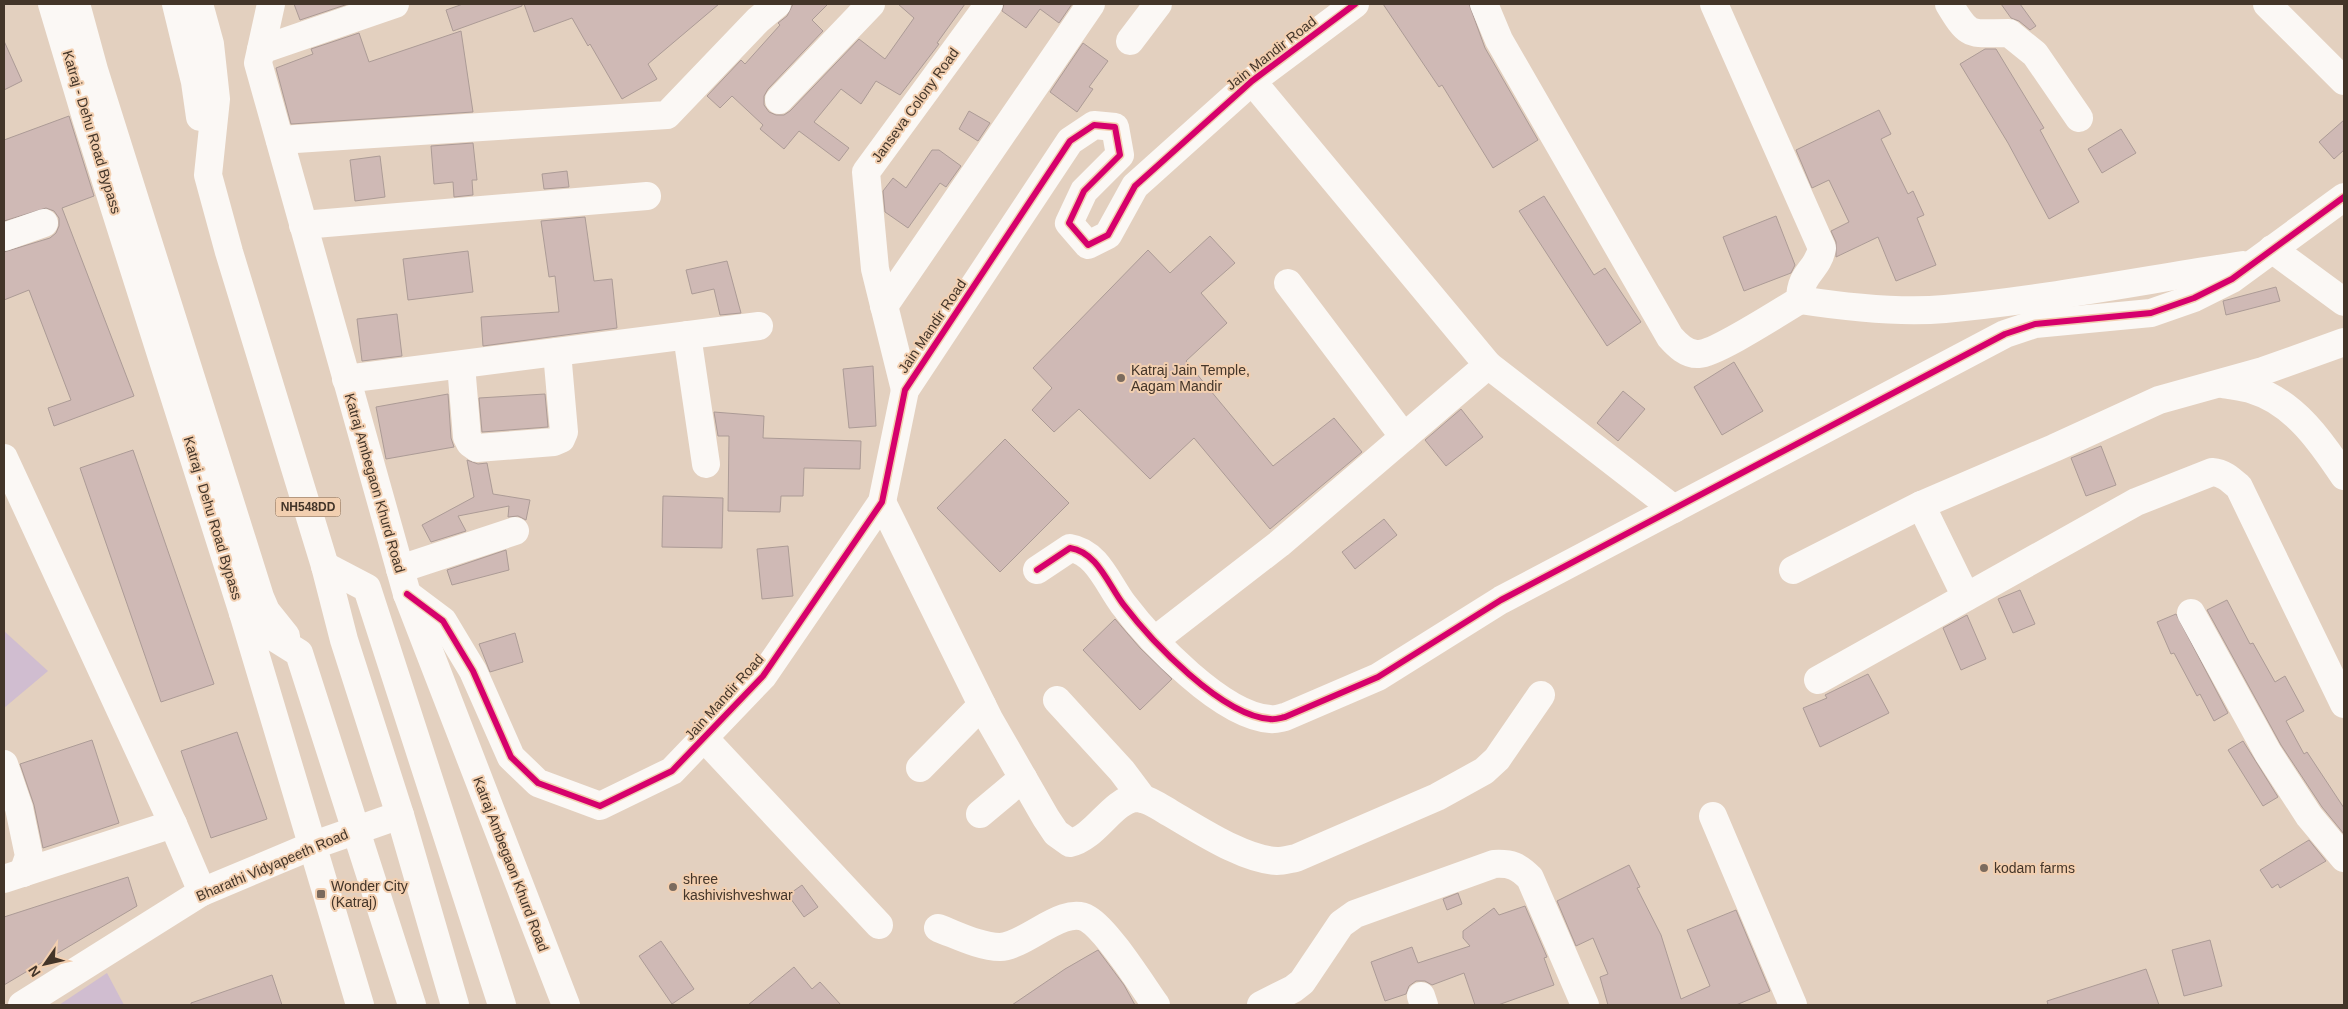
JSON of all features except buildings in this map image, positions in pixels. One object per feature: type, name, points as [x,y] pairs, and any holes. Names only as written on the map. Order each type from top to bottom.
[{"type":"main road","name":"Katraj - Dehu Road Bypass","points":[[52,4],[87,121],[243,613],[256,626],[299,653]]},
{"type":"main road","points":[[76,4],[94,70],[260,597],[266,611],[299,653],[412,1005]]},
{"type":"main road","points":[[176,4],[195,82],[208,175]]},
{"type":"main road","name":"NH548DD","points":[[199,4],[210,44],[216,99],[208,175],[229,252],[325,566],[344,640],[400,815],[455,1005]]},
{"type":"main road","name":"Katraj Ambegaon Khurd Road","points":[[271,4],[258,63],[403,582],[566,1005]]},
{"type":"main road","points":[[261,50],[395,4]]},
{"type":"main road","points":[[280,140],[667,115],[758,20],[777,4]]},
{"type":"main road","name":"Janseva Colony Road","points":[[905,390],[876,268],[866,172],[989,4]]},
{"type":"main road","points":[[884,306],[1091,4]]},
{"type":"main road","points":[[1130,41],[1158,4]]},
{"type":"main road","name":"Jain Mandir Road","points":[[403,582],[443,621],[473,672],[510,757],[538,783],[600,806],[672,771],[763,676],[882,502],[905,390],[1070,141],[1094,125],[1115,127],[1120,155],[1084,191],[1069,223],[1088,244],[1108,235],[1135,186],[1252,81],[1355,4]]},
{"type":"main road","points":[[1484,4],[1499,40],[1660,320],[1677,344],[1686,351],[1698,354],[1708,352],[1800,300],[1850,307],[1943,309],[2038,297],[2262,256],[2344,302]]},
{"type":"main road","points":[[1714,4],[1822,248],[1821,257],[1805,277],[1800,289],[1800,300]]},
{"type":"main road","points":[[1949,4],[1962,27],[1975,35],[2008,33],[2035,54],[2079,118]]},
{"type":"main road","points":[[2267,4],[2344,81]]},
{"type":"main road","points":[[779,100],[858,8]]},
{"type":"main road","points":[[1252,81],[1488,365],[1674,509]]},
{"type":"main road","points":[[303,225],[647,196]]},
{"type":"main road","points":[[1037,570],[1070,548],[1087,555],[1101,569],[1124,604],[1154,640],[1220,700],[1253,715],[1270,720],[1285,717],[1378,676],[1501,600],[2005,334],[2035,324],[2151,313],[2194,298],[2232,279],[2344,196]]},
{"type":"main road","points":[[4,237],[44,223]]},
{"type":"main road","points":[[1288,283],[1404,437]]},
{"type":"main road","points":[[346,379],[760,326]]},
{"type":"main road","points":[[687,335],[706,464]]},
{"type":"main road","points":[[1793,570],[1921,504],[2054,448],[2159,400],[2263,371],[2344,342]]},
{"type":"main road","points":[[461,365],[467,437],[470,443],[477,448],[554,442],[561,439],[564,432],[558,352]]},
{"type":"main road","points":[[1154,640],[1279,544],[1488,365]]},
{"type":"main road","points":[[2218,383],[2254,390],[2285,407],[2321,441],[2344,476]]},
{"type":"main road","points":[[4,458],[173,824],[202,892]]},
{"type":"main road","points":[[1818,680],[2136,502],[2201,475],[2220,472],[2239,487],[2344,704]]},
{"type":"main road","points":[[882,502],[982,705],[1056,833],[1070,843],[1086,836],[1129,800],[1143,799]]},
{"type":"main road","points":[[1921,504],[1966,597]]},
{"type":"main road","points":[[403,582],[515,531]]},
{"type":"main road","points":[[325,566],[367,588],[502,1005]]},
{"type":"main road","points":[[243,613],[314,845],[360,1005]]},
{"type":"main road","points":[[2190,613],[2268,753],[2309,816],[2344,858]]},
{"type":"main road","points":[[1057,700],[1122,770],[1143,799],[1222,844],[1266,859],[1278,861],[1296,858],[1437,797],[1484,770],[1498,759],[1542,695]]},
{"type":"main road","points":[[920,768],[982,705]]},
{"type":"main road","points":[[704,738],[879,925]]},
{"type":"main road","points":[[4,764],[19,808],[29,856],[14,876]]},
{"type":"main road","points":[[980,814],[1023,778]]},
{"type":"main road","name":"Bharathi Vidyapeeth Road","points":[[22,1005],[202,892],[314,845],[400,815]]},
{"type":"main road","points":[[1713,816],[1794,1005]]},
{"type":"main road","points":[[14,876],[173,824]]},
{"type":"main road","points":[[1261,1005],[1293,989],[1302,982],[1342,924],[1355,914],[1494,864],[1509,863],[1519,867],[1530,878],[1585,1005]]},
{"type":"main road","points":[[938,928],[984,944],[1000,947],[1012,944],[1064,918],[1076,914],[1086,917],[1108,939],[1156,1005]]},
{"type":"shaded area","points":[[4,631],[48,671],[4,708]]},
{"type":"shaded area","points":[[107,973],[124,1005],[59,1005]]},
{"type":"cycle path","points":[[407,594],[443,621],[473,671],[511,757],[538,783],[600,806],[672,771],[763,676],[882,502],[905,390],[1070,141],[1094,125],[1115,127],[1120,155],[1084,191],[1069,223],[1088,245],[1108,235],[1135,186],[1252,81],[1355,4]]},
{"type":"cycle path","points":[[1037,570],[1070,548],[1088,556],[1101,570],[1135,619],[1169,656],[1189,674],[1231,705],[1251,715],[1272,719],[1285,717],[1378,677],[1501,600],[2005,334],[2035,324],[2151,313],[2194,298],[2232,279],[2344,197]]},
{"type":"place","name":"Katraj Jain Temple, Aagam Mandir","points":[[1121,378]]},
{"type":"place","name":"kodam farms","points":[[1984,868]]},
{"type":"place","name":"shree kashivishveshwar","points":[[673,887]]},
{"type":"place","name":"Wonder City (Katraj)","points":[[321,894]]}]
